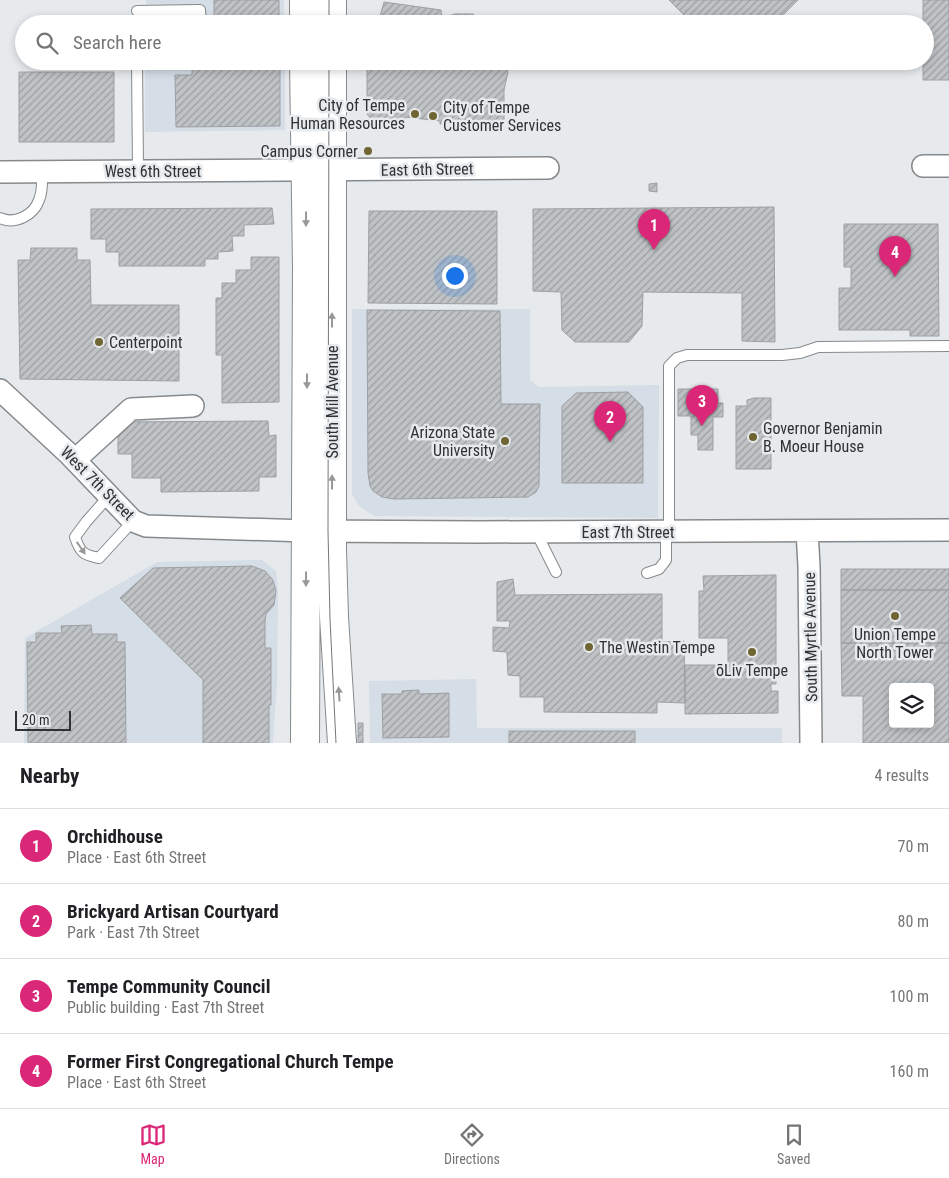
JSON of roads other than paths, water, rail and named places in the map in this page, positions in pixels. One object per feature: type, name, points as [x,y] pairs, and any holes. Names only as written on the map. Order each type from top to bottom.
[{"type":"main road","points":[[304,0],[304,15]]},
{"type":"main road","points":[[332,0],[332,15]]},
{"type":"main road","name":"South Mill Avenue","points":[[304,70],[306,170],[320,531],[334,617],[342,743]]},
{"type":"main road","name":"South Mill Avenue","points":[[305,743],[320,531],[333,170],[332,70]]},
{"type":"street","points":[[923,166],[949,166]]},
{"type":"street","name":"East 6th Street","points":[[306,170],[548,168]]},
{"type":"street","name":"West 6th Street","points":[[0,172],[306,170]]},
{"type":"street","name":"West 7th Street","points":[[0,390],[75,460],[133,521],[146,526],[320,531]]},
{"type":"street","points":[[75,460],[131,409],[193,406]]},
{"type":"street","name":"East 7th Street","points":[[320,531],[667,532],[949,530]]},
{"type":"street","name":"South Myrtle Avenue","points":[[807,531],[811,743]]},
{"type":"lane","points":[[137,11],[200,10],[200,15]]},
{"type":"lane","points":[[137,70],[138,171]]},
{"type":"lane","points":[[0,218],[18,220],[31,212],[39,200],[42,172]]},
{"type":"lane","points":[[666,573],[669,366],[677,358],[687,355],[800,353],[818,346],[949,346]]},
{"type":"lane","points":[[109,496],[75,537],[78,547],[86,555],[99,558],[133,521]]},
{"type":"lane","points":[[536,532],[556,572]]},
{"type":"lane","points":[[647,574],[659,569],[666,560]]},
{"type":"tram line","points":[[329,0],[329,15]]},
{"type":"tram line","points":[[329,70],[328,531],[336,743]]},
{"type":"place","name":"City of Tempe Human Resources","points":[[415,114]]},
{"type":"place","name":"City of Tempe Customer Services","points":[[433,116]]},
{"type":"place","name":"Campus Corner","points":[[368,151]]},
{"type":"place","name":"Orchidhouse","points":[[654,250]]},
{"type":"place","name":"Former First Congregational Church Tempe","points":[[895,277]]},
{"type":"place","name":"Centerpoint","points":[[99,342]]},
{"type":"place","name":"Tempe Community Council","points":[[702,426]]},
{"type":"place","name":"Governor Benjamin B. Moeur House","points":[[753,437]]},
{"type":"place","name":"Arizona State University","points":[[505,441]]},
{"type":"place","name":"Brickyard Artisan Courtyard","points":[[610,442]]},
{"type":"place","name":"Union Tempe North Tower","points":[[895,616]]},
{"type":"place","name":"The Westin Tempe","points":[[589,647]]},
{"type":"place","name":"ōLiv Tempe","points":[[752,652]]}]
